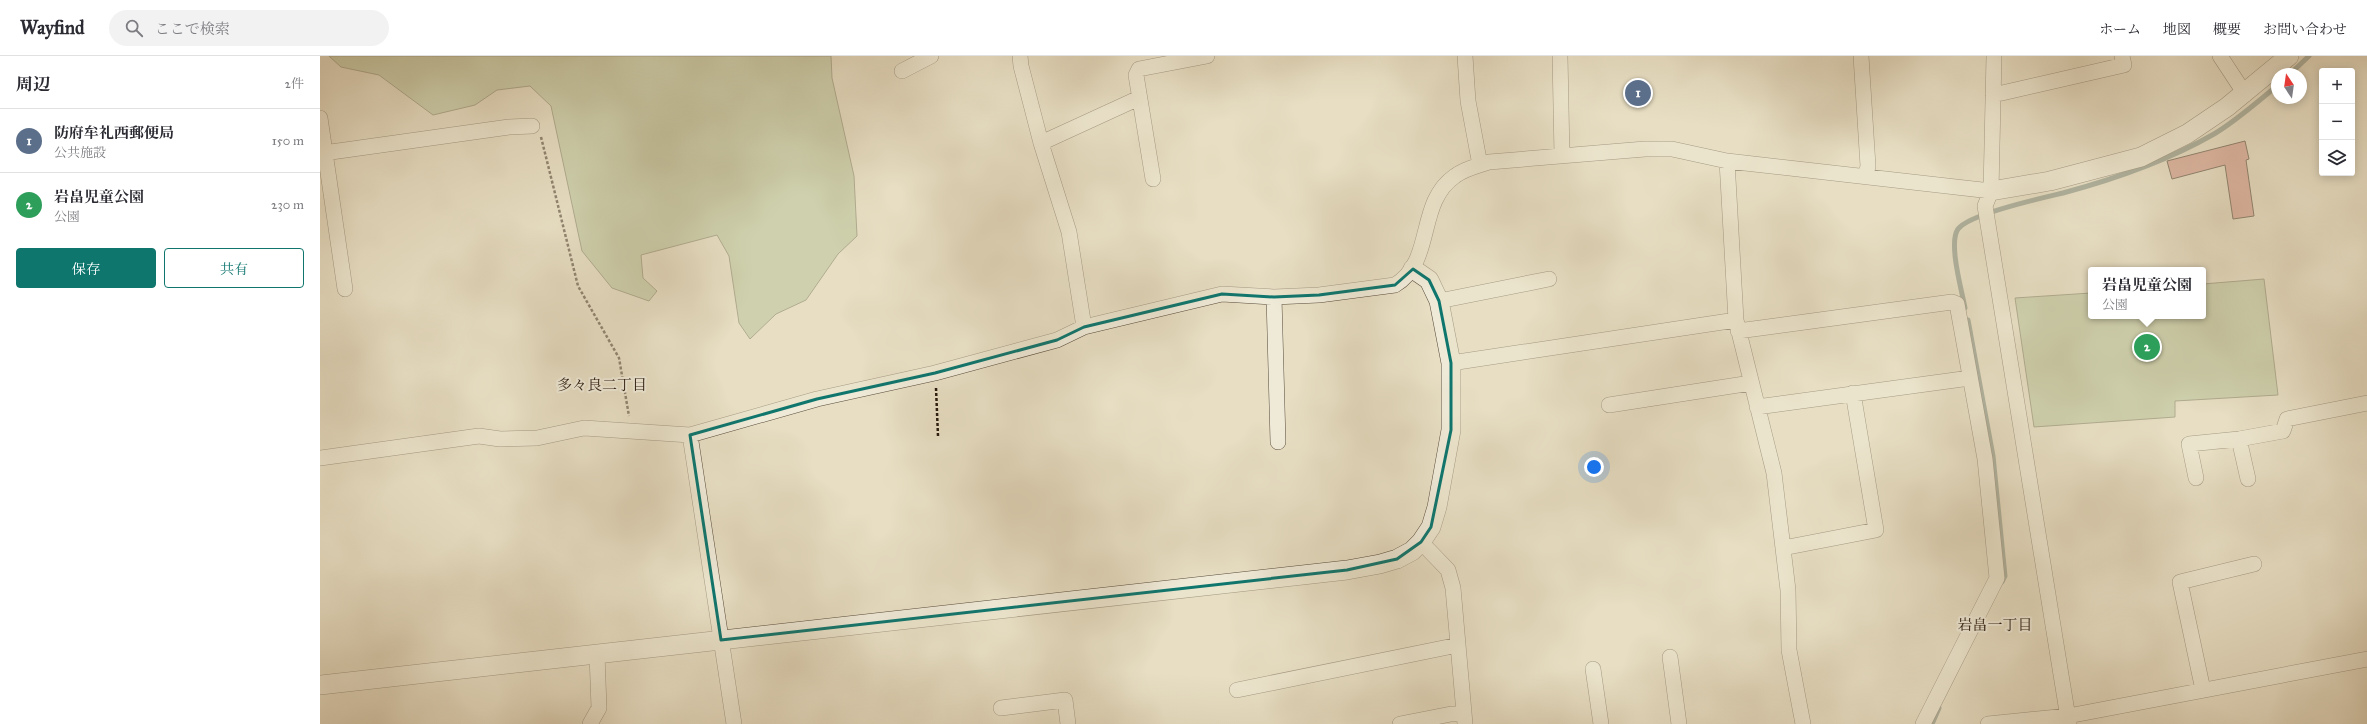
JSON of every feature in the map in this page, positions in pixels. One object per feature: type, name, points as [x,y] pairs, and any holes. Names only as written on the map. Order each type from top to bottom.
[{"type":"street","points":[[902,71],[932,56]]},
{"type":"street","points":[[1020,56],[1021,66],[1040,143],[1069,232],[1084,327]]},
{"type":"street","points":[[1153,179],[1149,146],[1136,75],[1139,69],[1207,56]]},
{"type":"street","points":[[1465,56],[1468,101],[1480,165]]},
{"type":"street","points":[[1560,56],[1562,156]]},
{"type":"street","points":[[1861,56],[1868,166],[1866,175]]},
{"type":"street","points":[[1994,56],[1992,191],[1985,206],[2069,720]]},
{"type":"street","points":[[1993,94],[2124,65],[2122,56]]},
{"type":"street","points":[[2220,56],[2245,94]]},
{"type":"street","points":[[320,458],[479,436],[500,439],[537,438],[584,428],[690,435],[817,400],[935,373],[1057,340],[1084,327],[1222,294],[1274,297],[1319,295],[1395,285],[1405,279],[1413,269],[1421,253],[1429,215],[1434,200],[1454,176],[1490,162],[1672,149],[1727,161],[1866,175],[1992,191],[2050,181],[2141,158],[2187,134],[2245,94],[2289,56]]},
{"type":"street","points":[[1040,143],[1139,98]]},
{"type":"street","points":[[320,118],[323,157],[345,289]]},
{"type":"street","points":[[323,157],[331,152],[478,131],[532,126]]},
{"type":"street","points":[[1727,161],[1737,326],[1774,473],[1788,590],[1789,650],[1803,724]]},
{"type":"street","points":[[320,685],[1347,570],[1397,559],[1412,551],[1421,542],[1431,527],[1437,507],[1451,430],[1451,363],[1439,301],[1429,280],[1413,269]]},
{"type":"street","points":[[1439,301],[1549,279]]},
{"type":"street","points":[[1274,297],[1278,442]]},
{"type":"street","points":[[1451,363],[1737,326],[1952,302],[1957,304],[1985,459],[1997,578],[1923,724]]},
{"type":"street","points":[[1757,407],[1970,378]]},
{"type":"street","points":[[1609,405],[1751,383]]},
{"type":"street","points":[[1783,548],[1876,530],[1853,393]]},
{"type":"street","points":[[2196,478],[2189,444],[2239,439],[2283,431],[2287,419],[2367,403]]},
{"type":"street","points":[[690,435],[734,724]]},
{"type":"street","points":[[2239,439],[2248,479]]},
{"type":"street","points":[[1400,724],[1451,714],[1464,719],[1453,588],[1448,570],[1421,542]]},
{"type":"street","points":[[2203,690],[2180,582],[2254,564]]},
{"type":"street","points":[[1236,690],[1458,645]]},
{"type":"street","points":[[590,724],[599,708],[597,654]]},
{"type":"street","points":[[1670,657],[1679,724]]},
{"type":"street","points":[[1988,724],[2069,720],[2203,690],[2367,659]]},
{"type":"street","points":[[1593,669],[1601,724]]},
{"type":"street","points":[[1001,708],[1065,700],[1068,724]]},
{"type":"path","points":[[532,126],[542,137],[578,286],[619,358],[632,430]]},
{"type":"path","points":[[935,373],[938,436]]},
{"type":"highlighted area","points":[[1413,269],[1429,280],[1439,301],[1451,363],[1451,430],[1431,527],[1421,542],[1397,559],[1347,570],[721,640],[690,435],[817,399],[935,373],[1057,340],[1084,327],[1222,294],[1274,297],[1319,295],[1395,285]]},
{"type":"green space","points":[[329,56],[831,56],[832,78],[854,176],[857,236],[838,254],[806,300],[776,314],[750,339],[739,323],[729,256],[717,235],[641,255],[643,278],[657,291],[649,301],[612,288],[582,251],[551,106],[530,86],[497,90],[475,105],[433,115],[379,75],[341,67]]},
{"type":"green space","points":[[2264,279],[2278,395],[2175,401],[2175,417],[2034,427],[2015,298],[2088,293],[2088,319],[2206,319],[2206,284]]},
{"type":"building","points":[[2245,141],[2249,159],[2246,160],[2254,216],[2233,219],[2225,165],[2172,179],[2167,161]]},
{"type":"waterway","points":[[2296,68],[2309,56]]},
{"type":"waterway","points":[[1965,308],[1954,245],[1955,236],[1958,229],[1965,223],[1991,212],[2102,182],[2178,153],[2222,129],[2271,91]]},
{"type":"waterway","points":[[1968,320],[1993,456],[2005,576],[2002,582]]},
{"type":"waterway","points":[[1932,724],[1939,708]]},
{"type":"place","name":"防府牟礼西郵便局","points":[[1638,93]]},
{"type":"place","name":"岩畠児童公園","points":[[2147,347]]},
{"type":"district","name":"多々良二丁目","points":[[602,385]]},
{"type":"district","name":"岩畠一丁目","points":[[1995,625]]}]
